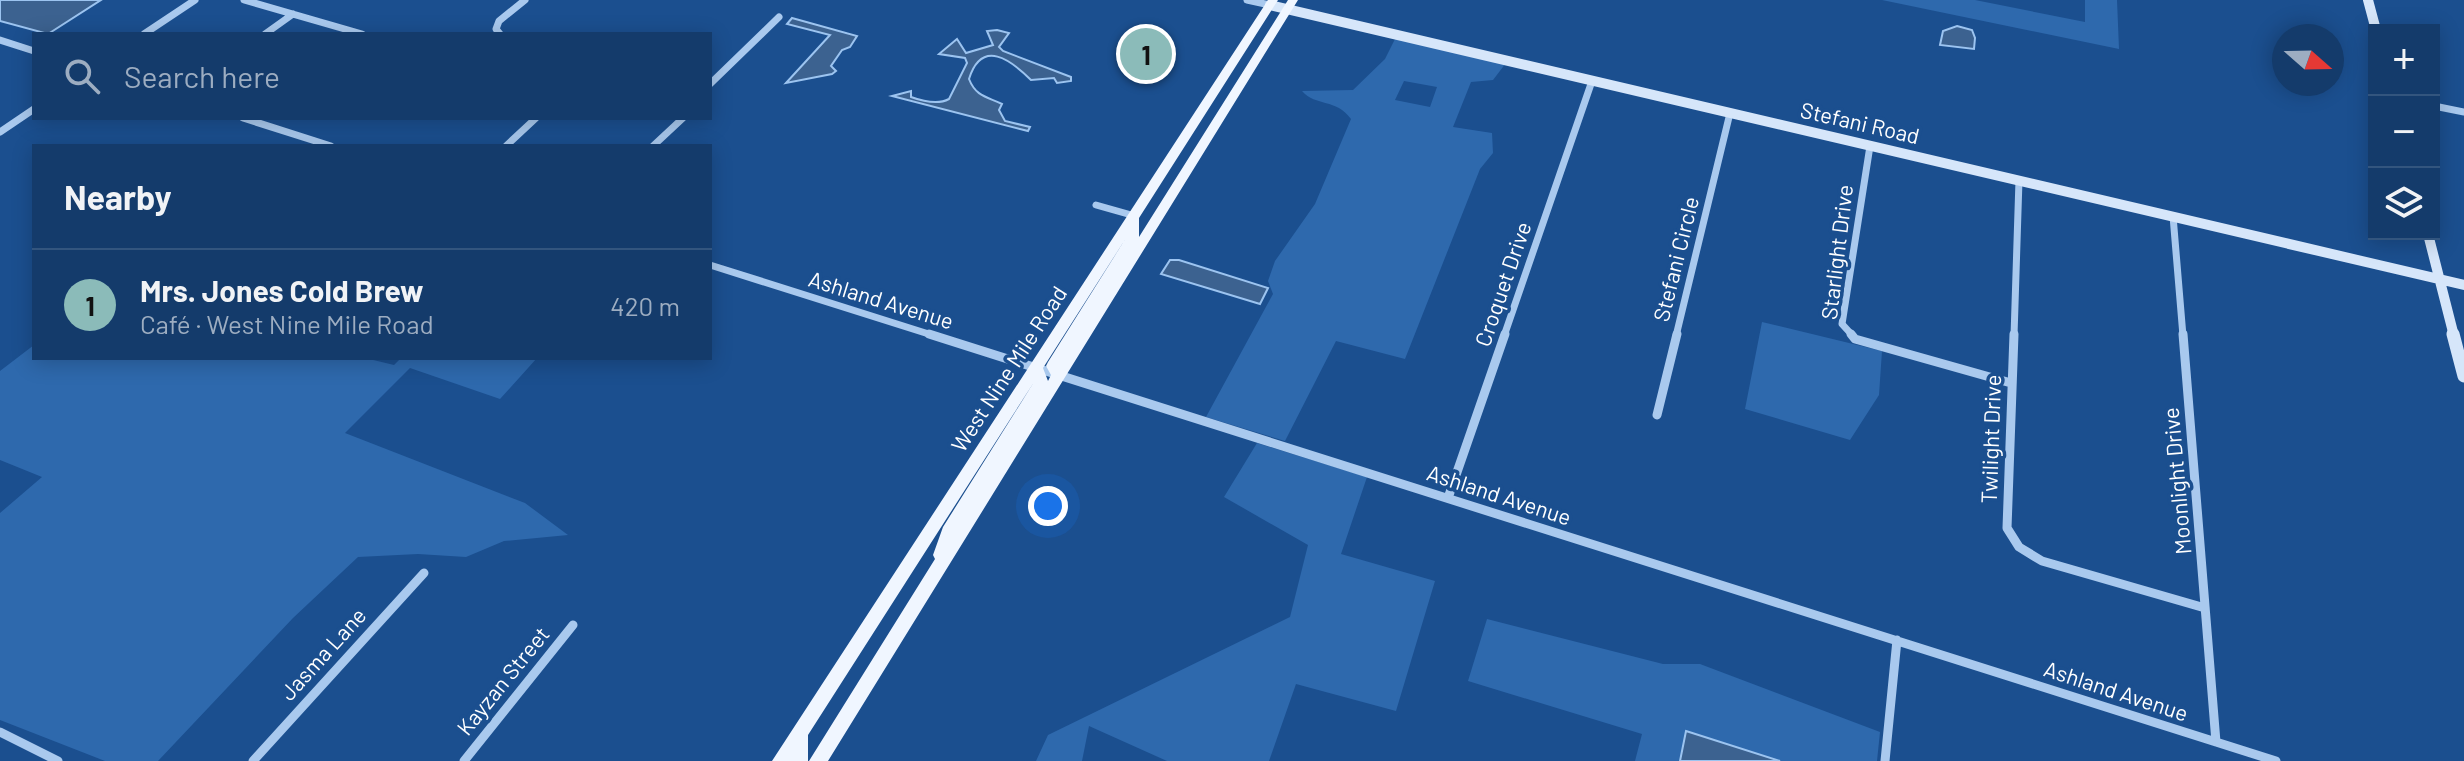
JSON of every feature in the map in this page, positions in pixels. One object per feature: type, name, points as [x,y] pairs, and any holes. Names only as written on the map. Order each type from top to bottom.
[{"type":"main road","points":[[1219,119],[1217,107],[1272,18],[1271,3]]},
{"type":"main road","name":"West Nine Mile Road","points":[[781,761],[1271,3]]},
{"type":"main road","name":"West Nine Mile Road","points":[[818,761],[1219,119],[1288,3]]},
{"type":"main road","points":[[1059,375],[1053,366],[1132,239],[1135,216]]},
{"type":"main road","points":[[937,571],[948,532],[1041,382],[1036,368]]},
{"type":"main road","points":[[799,733],[799,761]]},
{"type":"street","points":[[147,32],[195,0]]},
{"type":"street","points":[[244,0],[355,32]]},
{"type":"street","points":[[498,32],[496,29],[499,21],[525,0]]},
{"type":"street","name":"Stefani Road","points":[[1247,0],[1288,3],[1592,81],[2464,285]]},
{"type":"street","points":[[2368,0],[2374,24]]},
{"type":"street","points":[[268,32],[293,14]]},
{"type":"street","points":[[712,82],[779,17]]},
{"type":"street","points":[[0,40],[32,50]]},
{"type":"street","name":"Croquet Drive","points":[[1448,498],[1592,81]]},
{"type":"street","points":[[2440,107],[2464,112]]},
{"type":"street","points":[[0,132],[32,110]]},
{"type":"street","name":"Stefani Circle","points":[[1657,415],[1730,113]]},
{"type":"street","points":[[249,120],[325,144]]},
{"type":"street","points":[[508,144],[534,120]]},
{"type":"street","points":[[655,144],[681,120]]},
{"type":"street","name":"Starlight Drive","points":[[1870,146],[1843,330],[1855,339],[2011,383]]},
{"type":"street","name":"Twilight Drive","points":[[2019,180],[2005,521],[2011,537],[2019,547],[2042,561],[2205,608]]},
{"type":"street","points":[[1096,205],[1135,216]]},
{"type":"street","name":"Moonlight Drive","points":[[2173,216],[2216,742]]},
{"type":"street","points":[[2430,240],[2464,376]]},
{"type":"street","name":"Ashland Avenue","points":[[712,266],[2276,761]]},
{"type":"street","name":"Jasma Lane","points":[[253,761],[424,573]]},
{"type":"street","name":"Kayzan Street","points":[[464,761],[573,625]]},
{"type":"street","points":[[1885,761],[1897,640]]},
{"type":"street","points":[[0,732],[58,761]]},
{"type":"street","points":[[32,761],[41,752]]},
{"type":"shaded area","points":[[0,0],[101,0],[51,32],[0,21]]},
{"type":"shaded area","points":[[1882,0],[1975,0],[2085,22],[2085,0],[2117,0],[2119,49]]},
{"type":"shaded area","points":[[792,18],[857,36],[831,66],[836,71],[786,83],[830,35],[787,24]]},
{"type":"shaded area","points":[[1957,26],[1972,30],[1974,49],[1940,45],[1943,31]]},
{"type":"shaded area","points":[[987,31],[1009,33],[999,47],[1003,51],[1071,77],[1071,81],[1057,83],[1054,78],[1031,80],[1006,60],[989,56],[975,66],[969,79],[975,90],[1002,104],[999,110],[1005,121],[1030,127],[1028,131],[892,96],[911,91],[911,97],[925,101],[949,99],[967,63],[965,58],[939,54],[957,39],[966,53],[993,45]]},
{"type":"shaded area","points":[[1396,37],[1506,63],[1493,80],[1471,82],[1453,127],[1492,133],[1493,153],[1480,169],[1405,359],[1336,341],[1285,441],[1206,417],[1273,294],[1268,281],[1275,261],[1315,204],[1351,119],[1339,108],[1313,99],[1302,91],[1353,90],[1385,59]],"holes":[[[1404,81],[1437,87],[1430,107],[1395,100]]]},
{"type":"shaded area","points":[[1170,260],[1179,260],[1268,288],[1260,304],[1161,274]]},
{"type":"shaded area","points":[[1762,322],[1882,351],[1879,395],[1850,440],[1745,409]]},
{"type":"shaded area","points":[[32,347],[32,360],[373,360],[394,365],[399,360],[535,360],[500,399],[410,368],[345,433],[525,503],[568,535],[504,541],[466,557],[418,554],[358,557],[293,618],[158,761],[105,761],[0,720],[0,513],[42,477],[0,460],[0,371]]},
{"type":"shaded area","points":[[1257,443],[1367,477],[1341,554],[1435,581],[1396,711],[1296,684],[1269,761],[1167,761],[1089,726],[1082,761],[1036,761],[1048,735],[1290,617],[1308,545],[1224,497]]},
{"type":"shaded area","points":[[1487,619],[1663,664],[1700,664],[1880,732],[1877,761],[1635,761],[1642,734],[1468,681]]},
{"type":"shaded area","points":[[1686,731],[1780,761],[1680,761]]},
{"type":"place","name":"Mrs. Jones Cold Brew","points":[[1146,54]]}]
